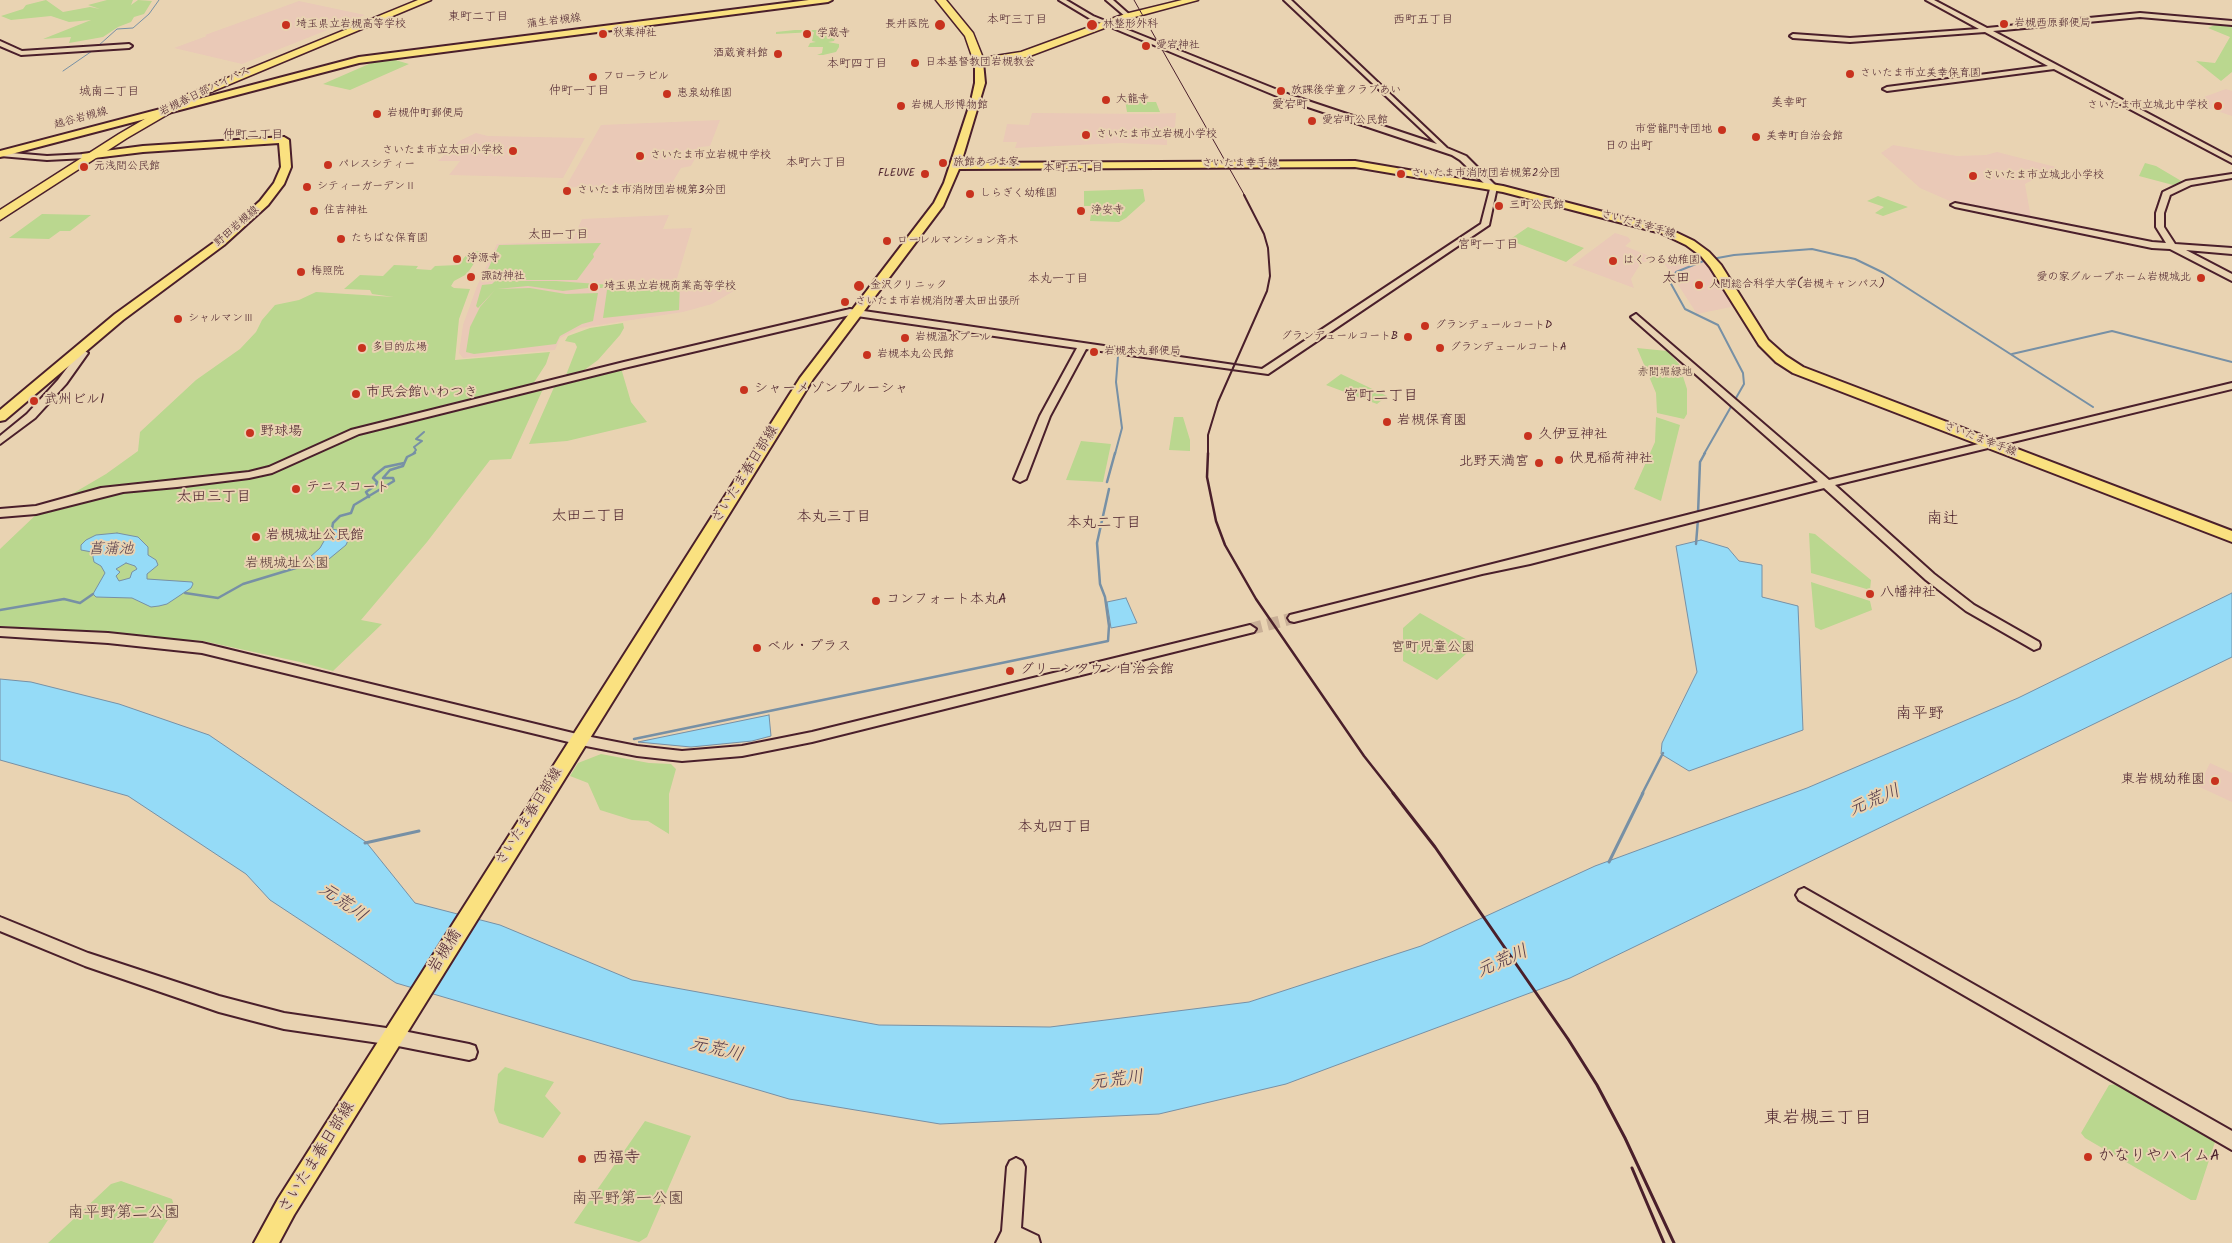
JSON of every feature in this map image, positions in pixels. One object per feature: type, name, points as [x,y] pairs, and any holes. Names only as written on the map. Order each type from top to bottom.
[{"type":"highway","name":"岩槻春日部バイパス","points":[[0,216],[154,112],[223,78],[420,0]]},
{"type":"highway","name":"岩槻春日部バイパス","points":[[0,212],[169,108],[227,80],[426,0]]},
{"type":"highway","points":[[941,0],[970,35],[979,62],[1023,55],[1128,16],[1192,0]]},
{"type":"main road","name":"蒲生岩槻線","points":[[169,108],[327,67],[380,56],[828,0]]},
{"type":"main road","name":"さいたま春日部線","points":[[490,882],[557,774],[581,740],[644,636],[799,390],[939,204],[954,166],[979,90],[979,62]]},
{"type":"main road","name":"越谷岩槻線","points":[[0,154],[169,108]]},
{"type":"main road","name":"野田岩槻線","points":[[0,417],[119,317],[232,232],[272,193],[286,167],[284,140],[184,146],[91,155]]},
{"type":"main road","name":"さいたま幸手線","points":[[954,166],[1340,163],[1383,167],[1493,187],[1660,230],[1683,238],[1698,247],[1711,260],[1758,336],[1775,354],[1790,366],[2232,537]]},
{"type":"main road","name":"岩槻橋","points":[[398,1030],[490,882]]},
{"type":"main road","name":"さいたま春日部線","points":[[266,1243],[286,1207],[398,1030]]},
{"type":"street","points":[[0,513],[36,510],[101,492],[123,488],[177,484],[249,475],[272,470],[355,432],[624,365],[841,314],[857,312],[1264,372],[1485,225],[1494,193],[1493,187],[1463,158],[1448,150],[1287,97],[1091,17],[1062,0]]},
{"type":"street","points":[[1109,0],[1128,16]]},
{"type":"street","points":[[1287,0],[1448,150]]},
{"type":"street","points":[[1929,0],[2232,162]]},
{"type":"street","points":[[1793,36],[1850,40],[1986,30],[2144,15],[2232,23]]},
{"type":"street","points":[[0,43],[21,54],[129,46]]},
{"type":"street","points":[[1887,89],[2055,67]]},
{"type":"street","points":[[0,154],[48,158],[91,155]]},
{"type":"street","points":[[2232,176],[2189,183],[2166,194],[2160,213],[2160,227],[2172,247],[2232,278]]},
{"type":"street","points":[[1955,206],[2152,245],[2232,251]]},
{"type":"street","points":[[1636,317],[1768,431],[1930,577],[1970,608],[2034,645]]},
{"type":"street","points":[[1020,478],[1044,416],[1083,346]]},
{"type":"street","points":[[0,441],[30,416],[62,382],[83,352]]},
{"type":"street","points":[[1294,618],[1482,570],[1530,560],[1776,496],[1994,445],[2232,386]]},
{"type":"street","points":[[0,632],[108,638],[202,648],[581,740],[660,754],[690,756],[742,751],[812,737],[1250,628]]},
{"type":"street","points":[[1804,895],[2232,1141]]},
{"type":"street","points":[[0,924],[85,959],[218,1004],[284,1021],[398,1030],[469,1052]]},
{"type":"street","points":[[1016,1167],[1008,1238],[1031,1243]]},
{"type":"shaded area","name":"埼玉県立岩槻高等学校","points":[[299,1],[365,15],[242,64],[174,48],[207,36],[205,35]]},
{"type":"shaded area","name":"さいたま市立城北中学校","points":[[2226,89],[2232,91],[2232,116],[2190,102]]},
{"type":"shaded area","name":"さいたま市立岩槻小学校","points":[[1032,113],[1176,113],[1175,128],[1167,128],[1167,145],[1121,143],[1015,148],[1017,142],[1003,142],[1007,124],[1029,125]]},
{"type":"shaded area","name":"さいたま市立岩槻中学校","points":[[720,120],[710,146],[701,147],[691,166],[681,168],[666,193],[597,193],[577,187],[565,188],[601,125]]},
{"type":"shaded area","name":"さいたま市立太田小学校","points":[[476,133],[488,136],[585,138],[563,178],[449,175],[460,161],[438,161],[459,141]]},
{"type":"shaded area","name":"さいたま市立城北小学校","points":[[1893,145],[1957,156],[1986,155],[1997,152],[2056,167],[2025,184],[2031,218],[1952,202],[1920,188],[1881,153]]},
{"type":"shaded area","name":"埼玉県立岩槻商業高等学校","points":[[669,215],[663,229],[692,228],[676,282],[709,279],[712,289],[733,283],[737,289],[712,304],[683,312],[580,328],[560,338],[555,350],[463,358],[459,353],[463,325],[477,286],[497,244],[572,241],[582,219]]},
{"type":"shaded area","name":"はくつる幼稚園","points":[[1615,233],[1628,237],[1631,241],[1625,246],[1656,259],[1641,263],[1631,279],[1634,288],[1572,265]]},
{"type":"shaded area","name":"人間総合科学大学(岩槻キャンパス)","points":[[1696,251],[1709,265],[1732,305],[1731,307],[1697,314],[1664,263],[1666,262],[1664,261]]},
{"type":"shaded area","name":"東岩槻幼稚園","points":[[2210,763],[2232,773],[2232,802],[2193,784],[2202,779]]},
{"type":"green space","points":[[46,0],[63,12],[90,7],[100,9],[88,5],[107,0],[133,0],[131,5],[138,0],[152,1],[144,14],[134,17],[131,22],[118,27],[103,37],[69,43],[71,37],[43,39],[91,20],[69,22],[51,16],[11,20],[1,16],[23,9],[26,5]]},
{"type":"green space","points":[[2217,24],[2232,27],[2232,72],[2221,81],[2196,61],[2215,63],[2230,37],[2208,28]]},
{"type":"green space","points":[[826,27],[839,27],[834,41],[828,42],[839,44],[839,47],[836,52],[823,55],[817,55],[822,53],[823,47],[808,47],[810,43],[816,42],[812,41],[814,32],[776,34],[776,32],[795,30],[825,30]]},
{"type":"green space","points":[[385,57],[409,64],[350,90],[323,84]]},
{"type":"green space","points":[[1143,95],[1143,102],[1156,102],[1160,112],[1127,112],[1125,100],[1121,100],[1121,96]]},
{"type":"green space","points":[[2145,163],[2156,166],[2183,182],[2173,185],[2139,176]]},
{"type":"green space","points":[[1143,189],[1145,201],[1126,218],[1119,222],[1090,221],[1092,206],[1084,206],[1084,191]]},
{"type":"green space","points":[[1878,196],[1908,207],[1883,216],[1875,213],[1884,207],[1867,201]]},
{"type":"green space","points":[[42,214],[91,215],[70,231],[60,231],[49,239],[9,238]]},
{"type":"green space","points":[[1528,227],[1584,248],[1566,262],[1509,240]]},
{"type":"green space","points":[[601,243],[593,254],[594,257],[577,280],[483,280],[499,245]]},
{"type":"green space","points":[[482,251],[467,274],[454,281],[451,286],[454,288],[470,289],[459,319],[455,360],[550,352],[546,364],[533,384],[358,428],[290,461],[250,472],[125,485],[60,501],[106,474],[138,451],[140,432],[196,380],[240,349],[256,332],[262,320],[275,305],[299,300],[316,292],[394,297],[372,294],[370,290],[344,289],[360,275],[383,276],[394,265],[418,266],[416,269],[431,270],[435,266],[458,265],[469,252]]},
{"type":"green space","points":[[495,281],[556,281],[612,285],[603,288],[563,291],[528,286],[497,289],[530,288],[566,294],[598,293],[593,321],[582,324],[560,336],[556,344],[474,354],[466,352],[470,327],[480,307],[495,290],[478,308],[476,306],[482,285],[492,284]]},
{"type":"green space","points":[[680,282],[679,310],[603,318],[607,290]]},
{"type":"green space","points":[[623,323],[624,328],[620,335],[598,360],[583,371],[566,375],[577,347],[575,343],[565,341],[568,336],[590,328]]},
{"type":"green space","name":"赤間堀緑地","points":[[1637,348],[1667,351],[1679,364],[1687,389],[1687,414],[1684,419],[1657,413],[1656,393]]},
{"type":"green space","points":[[621,368],[631,402],[647,422],[567,441],[529,444],[555,385]]},
{"type":"green space","points":[[1341,374],[1387,396],[1377,404],[1326,385]]},
{"type":"green space","name":"岩槻城址公園","points":[[543,389],[511,459],[490,460],[427,542],[361,620],[382,624],[333,671],[203,641],[0,626],[0,549],[41,510],[105,493],[245,479],[271,474],[359,434]]},
{"type":"green space","points":[[1174,417],[1183,417],[1190,440],[1190,451],[1169,450]]},
{"type":"green space","name":"赤間堀緑地","points":[[1656,417],[1680,425],[1661,501],[1634,489],[1655,442]]},
{"type":"green space","points":[[1081,441],[1111,444],[1103,482],[1066,480]]},
{"type":"green space","points":[[1809,533],[1815,534],[1871,580],[1870,590],[1811,573]]},
{"type":"green space","points":[[1811,582],[1870,601],[1872,610],[1821,630],[1815,627]]},
{"type":"green space","name":"宮町児童公園","points":[[1420,613],[1476,645],[1437,680],[1403,661],[1403,628]]},
{"type":"green space","points":[[601,754],[649,763],[671,764],[676,769],[669,794],[669,834],[648,821],[632,820],[600,810],[588,783],[570,776],[578,763]]},
{"type":"green space","points":[[505,1067],[554,1082],[545,1096],[561,1113],[543,1138],[499,1123],[494,1110],[498,1074]]},
{"type":"green space","points":[[2118,1084],[2209,1135],[2215,1142],[2196,1200],[2191,1200],[2085,1138],[2081,1133],[2109,1085]]},
{"type":"green space","name":"南平野第一公園","points":[[645,1121],[691,1136],[647,1237],[639,1242],[574,1223]]},
{"type":"green space","name":"南平野第二公園","points":[[121,1181],[172,1199],[175,1209],[153,1243],[48,1243],[111,1184]]},
{"type":"water","points":[[331,529],[350,532],[346,545],[329,559],[310,566],[299,567],[320,548]]},
{"type":"water","name":"菖蒲池","points":[[117,533],[138,537],[148,547],[148,555],[156,560],[158,565],[147,574],[147,579],[192,582],[191,588],[167,604],[151,607],[132,598],[96,597],[93,594],[105,573],[101,566],[94,562],[92,552],[81,550],[81,545],[96,535]],"holes":[[[126,563],[135,566],[137,569],[132,572],[130,578],[119,581],[116,576],[120,572],[116,569]]]},
{"type":"water","points":[[1701,540],[1728,548],[1739,561],[1762,565],[1762,597],[1798,606],[1803,730],[1689,771],[1661,754],[1662,743],[1697,672],[1676,546]]},
{"type":"water","name":"元荒川","points":[[2232,593],[2232,657],[1570,978],[1286,1084],[1159,1114],[940,1124],[789,1099],[396,983],[270,900],[246,874],[128,796],[0,760],[0,679],[31,682],[119,704],[209,735],[366,842],[415,903],[500,925],[632,980],[879,1025],[1050,1027],[1249,1002],[1421,946],[1595,866],[1807,788],[2018,698]]},
{"type":"water","points":[[1126,598],[1137,623],[1111,628],[1107,602]]},
{"type":"water","points":[[769,715],[771,736],[752,741],[691,747],[638,742]]},
{"type":"waterway","points":[[98,46],[117,29],[133,28],[149,14],[159,0]]},
{"type":"waterway","points":[[63,71],[95,49]]},
{"type":"waterway","points":[[1712,259],[1734,255],[1812,249],[1855,259],[1884,273],[2093,407]]},
{"type":"waterway","points":[[1704,454],[1744,384],[1743,373],[1718,325],[1685,309],[1670,282],[1676,272],[1706,260]]},
{"type":"waterway","points":[[2012,354],[2112,331],[2232,362]]},
{"type":"waterway","points":[[1115,454],[1122,428],[1116,382],[1118,356]]},
{"type":"waterway","points":[[413,454],[416,450],[414,447],[422,441],[416,439],[424,432]]},
{"type":"waterway","points":[[1107,482],[1115,453]]},
{"type":"waterway","points":[[1698,514],[1700,462],[1705,453]]},
{"type":"waterway","points":[[369,496],[394,481],[393,478],[383,478],[390,470],[403,466],[407,457],[413,454]]},
{"type":"waterway","points":[[369,496],[366,492],[376,485],[377,482],[373,478],[375,475],[385,467],[404,463]]},
{"type":"waterway","points":[[634,739],[1108,641],[1109,626],[1105,597],[1100,584],[1097,543],[1109,489]]},
{"type":"waterway","points":[[332,529],[333,523],[340,516],[351,513],[354,505],[369,496]]},
{"type":"waterway","points":[[1696,544],[1698,519]]},
{"type":"waterway","points":[[185,593],[218,598],[243,584],[299,567]]},
{"type":"waterway","points":[[0,610],[64,599],[80,603],[93,594]]},
{"type":"waterway","points":[[1642,794],[1663,753]]},
{"type":"waterway","points":[[1609,862],[1643,793]]},
{"type":"waterway","points":[[365,843],[419,831]]},
{"type":"tunnel","points":[[1250,629],[1294,618]]},
{"type":"railway","points":[[1134,0],[1245,196]]},
{"type":"railway","points":[[1208,453],[1208,435],[1218,402],[1267,291],[1270,276],[1268,248],[1264,234],[1244,195]]},
{"type":"railway","points":[[1208,453],[1207,477],[1216,521],[1225,545],[1256,599],[1364,756],[1394,794]]},
{"type":"railway","points":[[1393,793],[1435,847],[1568,1039],[1597,1085],[1625,1138],[1674,1243]]},
{"type":"railway","points":[[1632,1168],[1664,1243]]},
{"type":"place","name":"岩槻西原郵便局","points":[[2004,24]]},
{"type":"place","name":"埼玉県立岩槻高等学校","points":[[286,25]]},
{"type":"place","name":"長井医院","points":[[940,25]]},
{"type":"place","name":"林整形外科","points":[[1092,25]]},
{"type":"place","name":"秋葉神社","points":[[603,34]]},
{"type":"place","name":"学蔵寺","points":[[807,34]]},
{"type":"place","name":"愛宕神社","points":[[1146,46]]},
{"type":"place","name":"酒蔵資料館","points":[[778,54]]},
{"type":"place","name":"日本基督教団岩槻教会","points":[[915,63]]},
{"type":"place","name":"さいたま市立美幸保育園","points":[[1850,74]]},
{"type":"place","name":"フローラビル","points":[[593,77]]},
{"type":"place","name":"放課後学童クラブあい","points":[[1281,91]]},
{"type":"place","name":"恵泉幼稚園","points":[[667,94]]},
{"type":"place","name":"大龍寺","points":[[1106,100]]},
{"type":"place","name":"岩槻人形博物館","points":[[901,106]]},
{"type":"place","name":"さいたま市立城北中学校","points":[[2218,106]]},
{"type":"place","name":"岩槻仲町郵便局","points":[[377,114]]},
{"type":"place","name":"愛宕町公民館","points":[[1312,121]]},
{"type":"place","name":"市営龍門寺団地","points":[[1722,130]]},
{"type":"place","name":"さいたま市立岩槻小学校","points":[[1086,135]]},
{"type":"place","name":"美幸町自治会館","points":[[1756,137]]},
{"type":"place","name":"さいたま市立太田小学校","points":[[513,151]]},
{"type":"place","name":"さいたま市立岩槻中学校","points":[[640,156]]},
{"type":"place","name":"旅館あづま家","points":[[943,163]]},
{"type":"place","name":"パレスシティー","points":[[328,165]]},
{"type":"place","name":"元浅間公民館","points":[[84,167]]},
{"type":"place","name":"FLEUVE","points":[[925,174]]},
{"type":"place","name":"さいたま市消防団岩槻第2分団","points":[[1401,174]]},
{"type":"place","name":"さいたま市立城北小学校","points":[[1973,176]]},
{"type":"place","name":"シティーガーデンⅡ","points":[[307,187]]},
{"type":"place","name":"さいたま市消防団岩槻第3分団","points":[[567,191]]},
{"type":"place","name":"しらぎく幼稚園","points":[[970,194]]},
{"type":"place","name":"三町公民館","points":[[1499,206]]},
{"type":"place","name":"住吉神社","points":[[314,211]]},
{"type":"place","name":"浄安寺","points":[[1081,211]]},
{"type":"place","name":"たちばな保育園","points":[[341,239]]},
{"type":"place","name":"ローレルマンション斉木","points":[[887,241]]},
{"type":"place","name":"浄源寺","points":[[457,259]]},
{"type":"place","name":"はくつる幼稚園","points":[[1613,261]]},
{"type":"place","name":"梅照院","points":[[301,272]]},
{"type":"place","name":"諏訪神社","points":[[471,277]]},
{"type":"place","name":"愛の家グループホーム岩槻城北","points":[[2201,278]]},
{"type":"place","name":"人間総合科学大学(岩槻キャンパス)","points":[[1699,285]]},
{"type":"place","name":"金沢クリニック","points":[[859,286]]},
{"type":"place","name":"埼玉県立岩槻商業高等学校","points":[[594,287]]},
{"type":"place","name":"さいたま市岩槻消防署太田出張所","points":[[845,302]]},
{"type":"place","name":"シャルマンⅢ","points":[[178,319]]},
{"type":"place","name":"グランデュールコートD","points":[[1425,326]]},
{"type":"place","name":"グランデュールコートB","points":[[1408,337]]},
{"type":"place","name":"岩槻温水プール","points":[[905,338]]},
{"type":"place","name":"多目的広場","points":[[362,348]]},
{"type":"place","name":"グランデュールコートA","points":[[1440,348]]},
{"type":"place","name":"岩槻本丸郵便局","points":[[1094,352]]},
{"type":"place","name":"岩槻本丸公民館","points":[[867,355]]},
{"type":"place","name":"シャーメゾンプルーシャ","points":[[744,390]]},
{"type":"place","name":"市民会館いわつき","points":[[356,394]]},
{"type":"place","name":"武州ビル1","points":[[34,401]]},
{"type":"place","name":"岩槻保育園","points":[[1387,422]]},
{"type":"place","name":"野球場","points":[[250,433]]},
{"type":"place","name":"久伊豆神社","points":[[1528,436]]},
{"type":"place","name":"伏見稲荷神社","points":[[1559,460]]},
{"type":"place","name":"北野天満宮","points":[[1539,463]]},
{"type":"place","name":"テニスコート","points":[[296,489]]},
{"type":"place","name":"岩槻城址公民館","points":[[256,537]]},
{"type":"place","name":"八幡神社","points":[[1870,594]]},
{"type":"place","name":"コンフォート本丸A","points":[[876,601]]},
{"type":"place","name":"ベル・プラス","points":[[757,648]]},
{"type":"place","name":"グリーンタウン自治会館","points":[[1010,671]]},
{"type":"place","name":"東岩槻幼稚園","points":[[2215,781]]},
{"type":"place","name":"かなりやハイムA","points":[[2088,1157]]},
{"type":"place","name":"西福寺","points":[[582,1159]]},
{"type":"district","name":"東町二丁目","points":[[478,18]]},
{"type":"district","name":"本町三丁目","points":[[1017,21]]},
{"type":"district","name":"西町五丁目","points":[[1423,21]]},
{"type":"district","name":"本町四丁目","points":[[857,65]]},
{"type":"district","name":"仲町一丁目","points":[[579,92]]},
{"type":"district","name":"城南二丁目","points":[[109,93]]},
{"type":"district","name":"美幸町","points":[[1789,104]]},
{"type":"district","name":"愛宕町","points":[[1290,106]]},
{"type":"district","name":"仲町二丁目","points":[[253,136]]},
{"type":"district","name":"日の出町","points":[[1629,147]]},
{"type":"district","name":"本町六丁目","points":[[816,164]]},
{"type":"district","name":"本町五丁目","points":[[1073,169]]},
{"type":"district","name":"太田一丁目","points":[[558,236]]},
{"type":"district","name":"宮町一丁目","points":[[1488,246]]},
{"type":"district","name":"本丸一丁目","points":[[1058,280]]},
{"type":"district","name":"太田","points":[[1676,280]]},
{"type":"district","name":"宮町二丁目","points":[[1381,397]]},
{"type":"district","name":"太田三丁目","points":[[214,498]]},
{"type":"district","name":"太田二丁目","points":[[589,517]]},
{"type":"district","name":"本丸三丁目","points":[[834,518]]},
{"type":"district","name":"南辻","points":[[1943,520]]},
{"type":"district","name":"本丸二丁目","points":[[1104,524]]},
{"type":"district","name":"南平野","points":[[1920,715]]},
{"type":"district","name":"本丸四丁目","points":[[1055,828]]},
{"type":"district","name":"東岩槻三丁目","points":[[1818,1120]]}]
